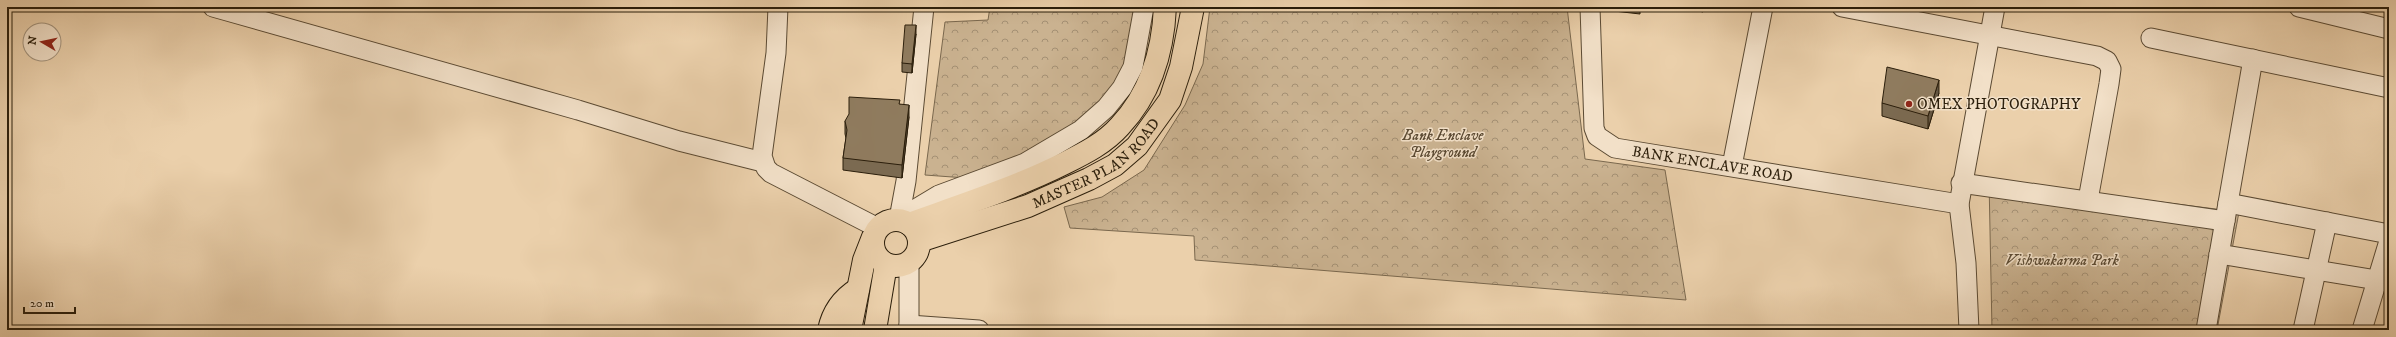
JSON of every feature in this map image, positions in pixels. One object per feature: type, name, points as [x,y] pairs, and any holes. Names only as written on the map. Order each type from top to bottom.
[{"type":"main road","points":[[850,330],[864,260],[876,232],[886,222],[909,228],[1033,179],[1095,147],[1120,127],[1141,100],[1154,73],[1164,34],[1165,7]]},
{"type":"main road","name":"MASTER PLAN ROAD","points":[[909,228],[1028,206],[1089,179],[1115,165],[1136,146],[1170,100],[1181,67],[1193,7]]},
{"type":"main road","points":[[876,232],[875,253],[886,264],[902,266],[915,256],[909,228]]},
{"type":"main road","points":[[875,330],[886,264]]},
{"type":"main road","points":[[829,330],[835,312],[841,303],[858,289]]},
{"type":"street","points":[[213,7],[578,110],[679,141],[763,162]]},
{"type":"street","points":[[778,7],[776,53],[763,162],[770,173],[876,232]]},
{"type":"street","points":[[909,228],[906,181],[924,7]]},
{"type":"street","points":[[909,228],[939,195],[1026,163],[1081,130],[1106,108],[1122,88],[1133,67],[1144,7]]},
{"type":"street","name":"BANK ENCLAVE ROAD","points":[[1590,7],[1594,128],[1597,136],[1615,148],[1959,204]]},
{"type":"street","points":[[1732,166],[1763,7]]},
{"type":"street","points":[[1842,7],[2097,56],[2108,61],[2110,65],[2109,84],[2088,200]]},
{"type":"street","points":[[1969,330],[1966,263],[1959,204],[1961,183],[1995,7]]},
{"type":"street","points":[[2298,7],[2389,28]]},
{"type":"street","points":[[2151,38],[2389,88]]},
{"type":"street","points":[[2206,330],[2253,59]]},
{"type":"street","points":[[1961,183],[2088,200],[2327,222],[2389,234]]},
{"type":"street","points":[[2303,330],[2327,222]]},
{"type":"street","points":[[2362,330],[2383,281],[2389,242]]},
{"type":"street","points":[[2219,254],[2383,281]]},
{"type":"street","points":[[909,262],[909,327],[980,330]]},
{"type":"green space","points":[[990,7],[1139,7],[1133,68],[1096,118],[1033,157],[966,178],[925,175],[945,22],[988,20]]},
{"type":"green space","name":"Bank Enclave Playground","points":[[1210,7],[1567,7],[1585,159],[1665,170],[1686,300],[1195,260],[1194,236],[1070,228],[1064,207],[1102,197],[1144,170],[1185,105],[1203,64]]},
{"type":"green space","name":"Vishwakarma Park","points":[[1989,180],[2239,212],[2217,330],[1992,330]]},
{"type":"building","points":[[905,25],[916,25],[912,64],[902,63]]},
{"type":"building","name":"OMEX PHOTOGRAPHY","points":[[1887,67],[1939,80],[1928,116],[1882,103]]},
{"type":"building","points":[[849,97],[900,100],[899,104],[909,105],[902,165],[843,158],[847,130],[845,121],[849,114]]},
{"type":"place","name":"OMEX PHOTOGRAPHY","points":[[1909,104]]}]
